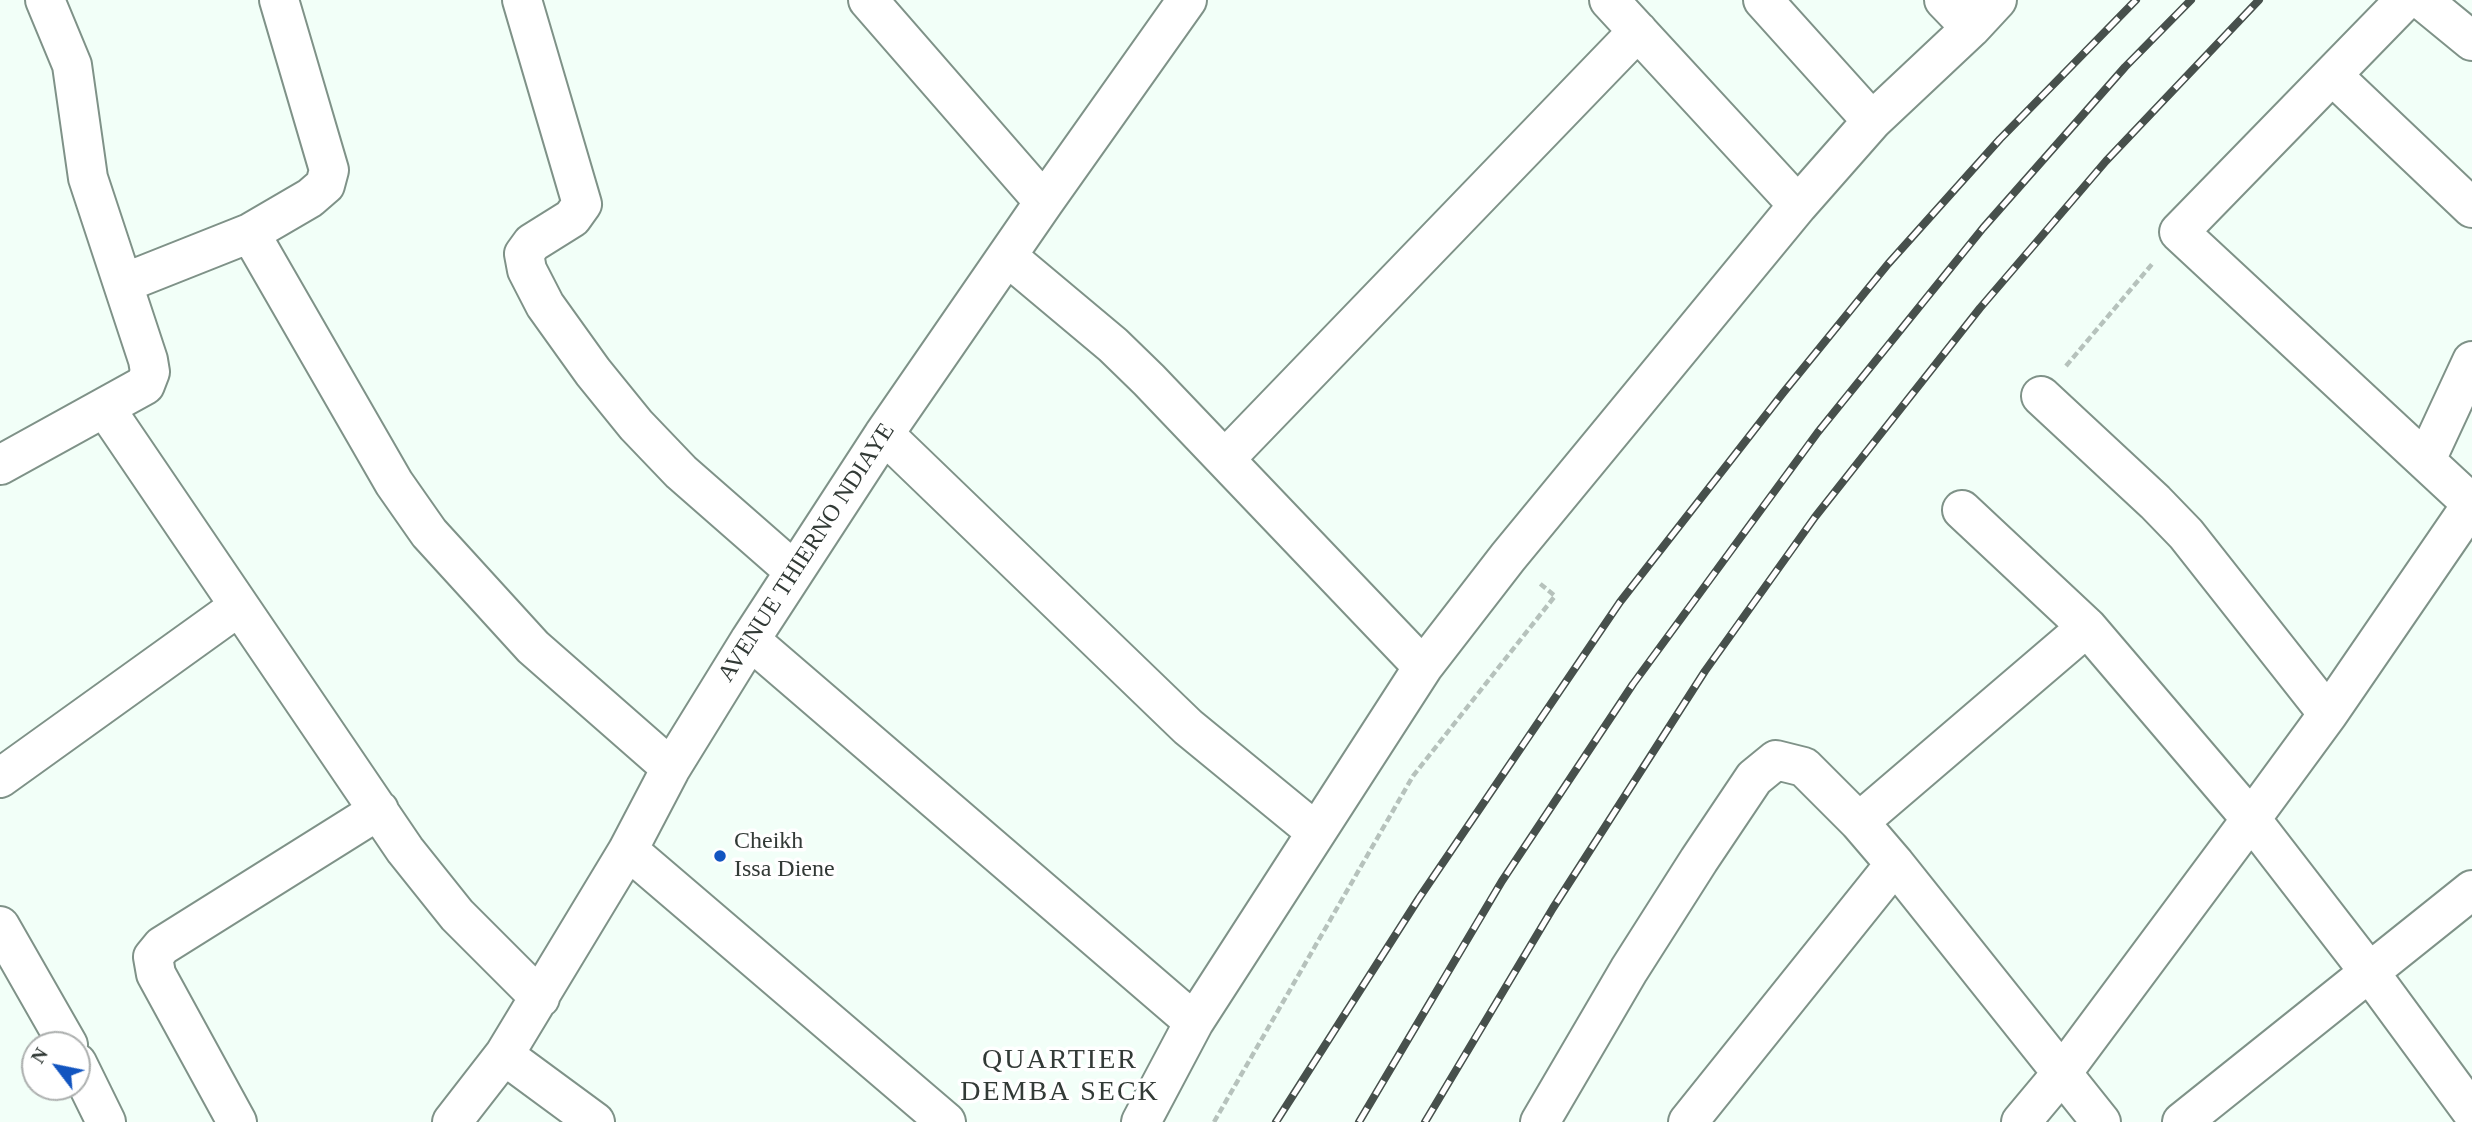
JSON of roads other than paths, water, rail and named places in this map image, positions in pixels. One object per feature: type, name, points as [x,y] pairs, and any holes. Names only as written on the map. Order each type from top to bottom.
[{"type":"street","points":[[0,465],[145,385],[150,372],[88,178],[72,65],[45,0]]},
{"type":"street","points":[[124,284],[250,233],[310,198],[325,185],[329,170],[279,0]]},
{"type":"street","points":[[523,0],[582,204],[572,218],[532,243],[524,254],[527,270],[545,305],[593,372],[636,425],[681,472],[794,571]]},
{"type":"street","points":[[868,0],[1044,202]]},
{"type":"street","name":"AVENUE THIERNO NDIAYE","points":[[452,1122],[504,1055],[540,998],[628,850],[671,768],[884,433],[1187,0]]},
{"type":"street","points":[[1609,0],[1798,205]]},
{"type":"street","points":[[1763,0],[1872,121]]},
{"type":"street","points":[[1944,0],[1971,28]]},
{"type":"street","points":[[1142,1122],[1194,1022],[1423,667],[1508,557],[1798,205],[1872,121],[1997,0]]},
{"type":"street","points":[[2021,1122],[2062,1073],[2251,820],[2328,714],[2472,504],[2179,232],[2405,0]]},
{"type":"street","points":[[2422,0],[2472,41]]},
{"type":"street","points":[[1225,459],[1638,31]]},
{"type":"street","points":[[2332,75],[2472,208]]},
{"type":"street","points":[[250,233],[394,483],[429,533],[533,647],[671,768]]},
{"type":"street","points":[[1008,257],[1113,345],[1423,667]]},
{"type":"street","points":[[2426,460],[2472,361]]},
{"type":"street","points":[[2040,396],[2186,534],[2328,714]]},
{"type":"street","points":[[105,408],[405,850],[457,915],[540,998]]},
{"type":"street","points":[[884,433],[1188,727],[1316,832]]},
{"type":"street","points":[[1962,510],[2087,627],[2251,820],[2370,973],[2472,1112]]},
{"type":"street","points":[[0,778],[238,607]]},
{"type":"street","points":[[1858,822],[2087,627]]},
{"type":"street","points":[[750,640],[1194,1022]]},
{"type":"street","points":[[1540,1122],[1629,970],[1754,778],[1776,760],[1804,767],[1858,822],[1895,864],[2101,1122]]},
{"type":"street","points":[[237,1122],[156,974],[153,957],[162,946],[379,810]]},
{"type":"street","points":[[628,850],[946,1122]]},
{"type":"street","points":[[1688,1122],[1895,864]]},
{"type":"street","points":[[2182,1122],[2472,890]]},
{"type":"street","points":[[0,926],[60,1031]]},
{"type":"street","points":[[504,1055],[595,1122]]},
{"type":"street","points":[[91,1091],[106,1122]]},
{"type":"railway","points":[[1276,1122],[1419,898],[1620,602],[1783,393],[1888,264],[2000,139],[2136,0]]},
{"type":"railway","points":[[1359,1122],[1502,881],[1633,684],[1818,432],[1983,228],[2125,67],[2191,0]]},
{"type":"railway","points":[[1425,1122],[1553,908],[1705,671],[1815,517],[1980,308],[2106,161],[2259,0]]},
{"type":"place","name":"Cheikh Issa Diene","points":[[720,856]]},
{"type":"district","name":"QUARTIER DEMBA SECK","points":[[1060,1077]]}]
